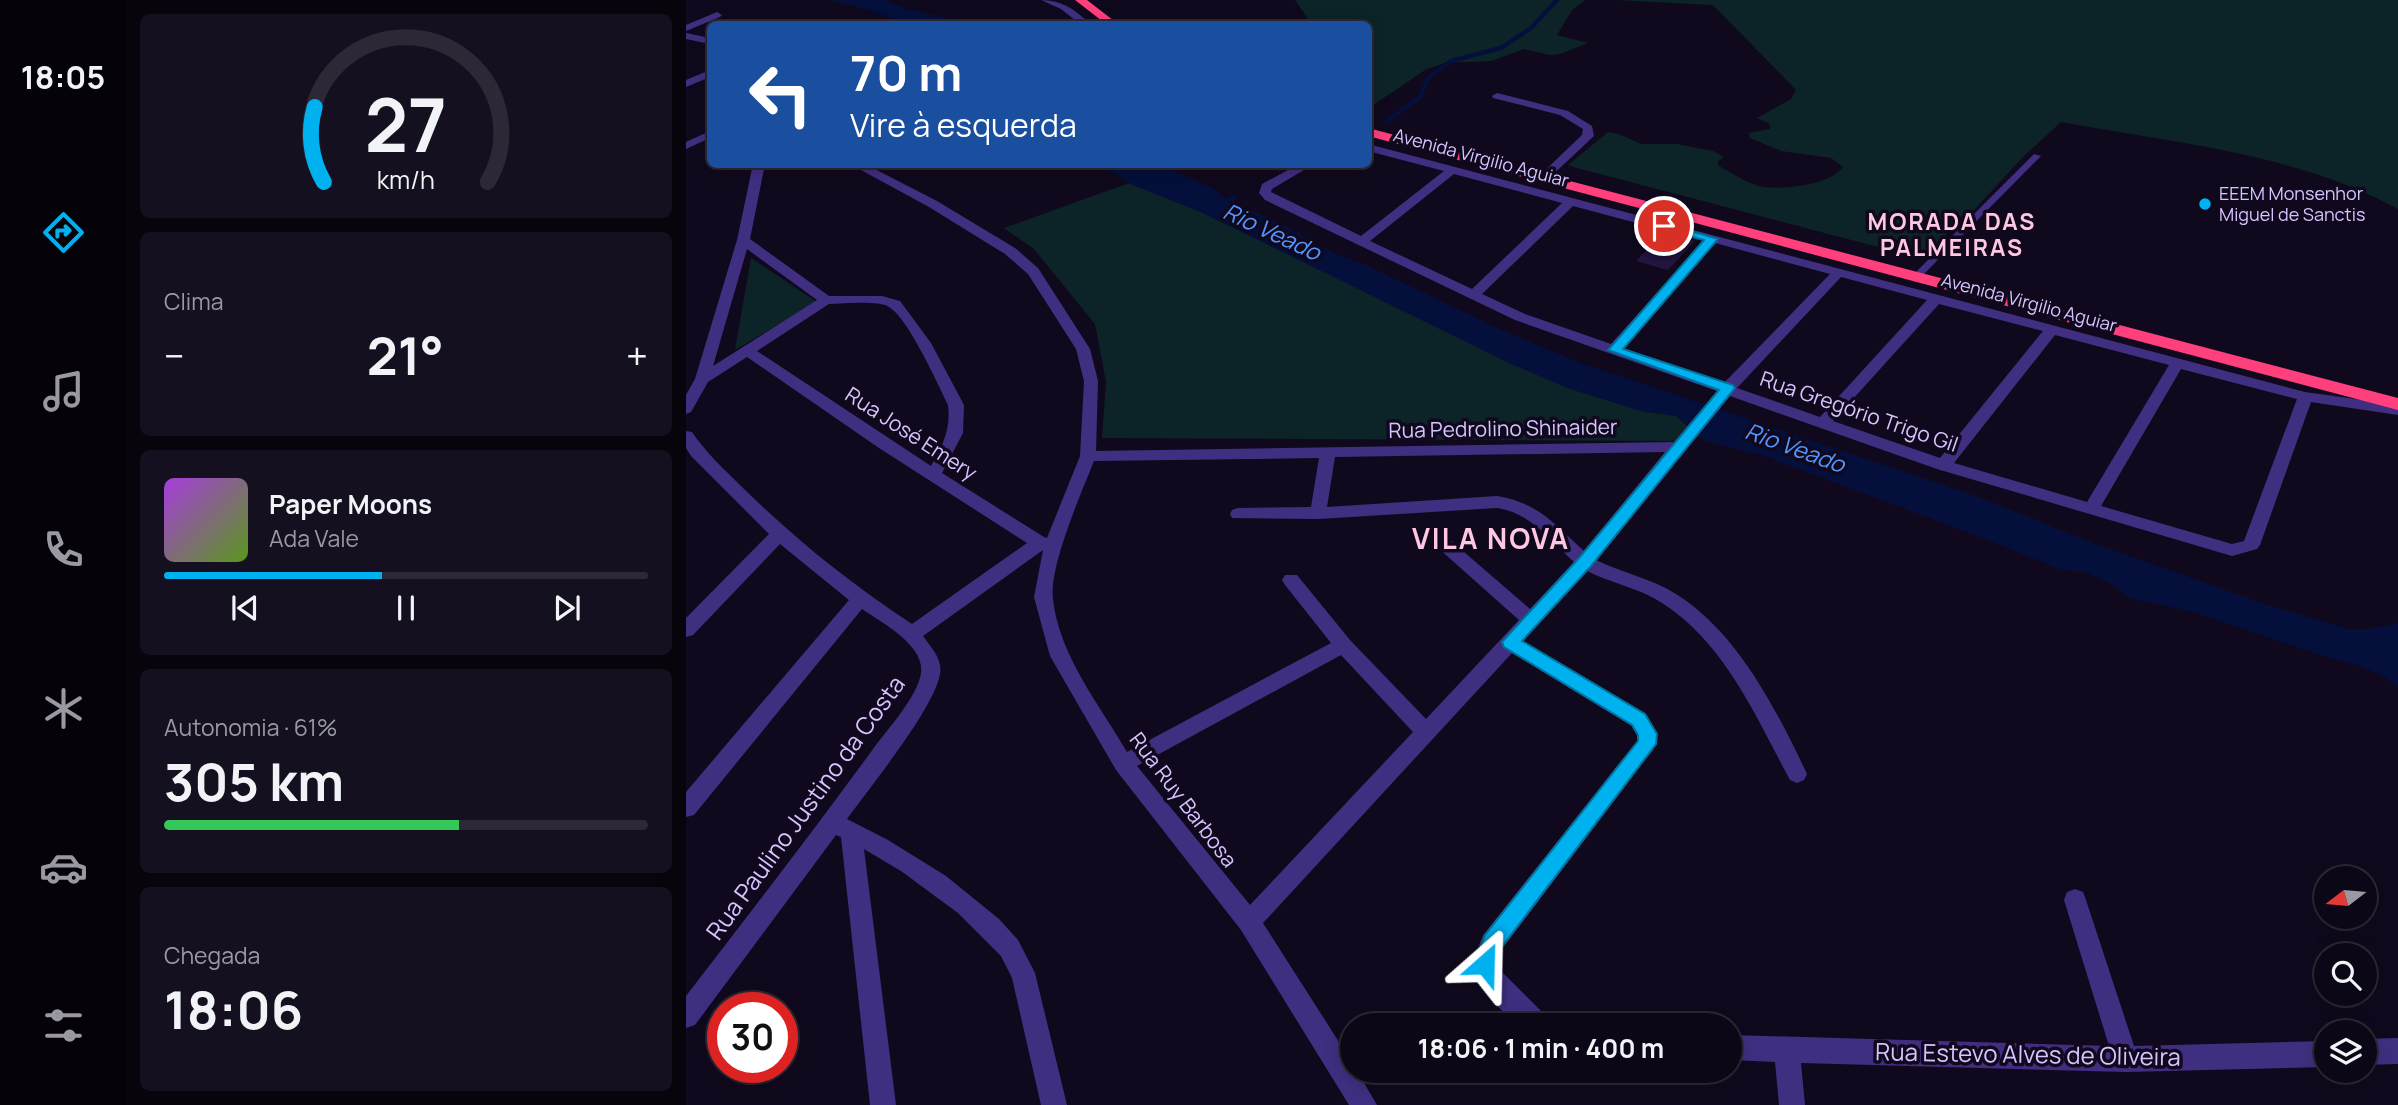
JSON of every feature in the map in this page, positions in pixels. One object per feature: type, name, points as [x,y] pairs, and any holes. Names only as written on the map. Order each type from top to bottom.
[{"type":"highway","points":[[1080,0],[1108,21]]},
{"type":"highway","points":[[1372,133],[2398,404]]},
{"type":"street","points":[[1045,0],[1072,12],[1082,21]]},
{"type":"street","points":[[686,28],[717,15]]},
{"type":"street","points":[[686,36],[707,40]]},
{"type":"street","points":[[686,83],[707,73]]},
{"type":"street","points":[[1497,96],[1564,113],[1588,128],[1588,136],[1542,179]]},
{"type":"street","points":[[686,146],[707,136]]},
{"type":"street","points":[[686,146],[707,147]]},
{"type":"street","name":"Avenida Virgilio Aguiar","points":[[1372,148],[2305,397],[2398,410]]},
{"type":"street","points":[[686,409],[702,379],[743,240],[758,168]]},
{"type":"street","name":"Rua Ruy Barbosa","points":[[862,168],[1010,251],[1033,271],[1055,300],[1083,349],[1091,381],[1088,456],[1047,544],[1044,597],[1057,651],[1123,765],[1249,922]]},
{"type":"street","name":"Rua Gregório Trigo Gil","points":[[1302,168],[1266,187],[1265,193],[1520,317],[1943,465],[2232,550],[2251,545],[2305,397]]},
{"type":"street","points":[[1362,241],[1453,169]]},
{"type":"street","points":[[1473,295],[1570,202]]},
{"type":"street","points":[[1614,350],[1712,239]]},
{"type":"street","points":[[743,240],[826,300]]},
{"type":"street","points":[[1364,1105],[1249,922],[1585,562],[1716,401],[1839,272]]},
{"type":"street","points":[[1822,424],[1937,298]]},
{"type":"street","points":[[702,379],[749,352],[826,300],[889,301],[895,304],[924,343],[956,405],[958,415],[955,437],[933,475]]},
{"type":"street","points":[[1943,465],[2052,328]]},
{"type":"street","name":"Rua José Emery","points":[[749,352],[933,475],[1047,544]]},
{"type":"street","points":[[2091,509],[2178,362]]},
{"type":"street","points":[[686,436],[692,457],[779,534],[860,599],[912,634],[1047,544]]},
{"type":"street","name":"Rua Pedrolino Shinaider","points":[[1088,456],[1679,447]]},
{"type":"street","points":[[1318,513],[1328,453]]},
{"type":"street","points":[[1237,514],[1318,513],[1469,503],[1509,503],[1531,510],[1585,562],[1669,598],[1711,634],[1737,665],[1797,774]]},
{"type":"street","points":[[686,630],[779,534]]},
{"type":"street","points":[[1443,543],[1531,620]]},
{"type":"street","points":[[1291,580],[1343,645],[1427,733]]},
{"type":"street","points":[[686,808],[860,599]]},
{"type":"street","name":"Rua Paulino Justino da Costa","points":[[686,1016],[841,827],[920,700],[931,673],[929,659],[912,634]]},
{"type":"street","points":[[1510,642],[1639,720],[1647,734],[1647,744],[1492,942],[1487,953],[1485,964],[1488,975],[1523,1013]]},
{"type":"street","points":[[1123,765],[1343,645]]},
{"type":"street","points":[[841,827],[883,1105]]},
{"type":"street","points":[[841,827],[934,882],[1009,945],[1022,969],[1054,1105]]},
{"type":"street","points":[[2075,900],[2126,1059]]},
{"type":"street","name":"Rua Estevo Alves de Oliveira","points":[[1742,1048],[2126,1059],[2314,1054]]},
{"type":"street","points":[[1787,1049],[1792,1105]]},
{"type":"street","points":[[2377,1052],[2398,1051]]},
{"type":"lane","points":[[1917,276],[2037,156]]},
{"type":"green space","points":[[1295,0],[1585,0],[1572,10],[1557,35],[1588,43],[1560,54],[1550,55],[1524,49],[1491,61],[1444,63],[1425,70],[1372,106],[1372,21],[1307,21]]},
{"type":"green space","points":[[1617,0],[2398,0],[2398,209],[2359,190],[2276,162],[2234,152],[2061,122],[2024,156],[1974,210],[1920,258],[1577,168],[1568,165],[1608,132],[1641,144],[1677,144],[1713,151],[1724,157],[1717,162],[1719,166],[1759,186],[1804,185],[1828,178],[1843,167],[1831,158],[1781,151],[1750,138],[1749,133],[1770,129],[1770,124],[1757,118],[1791,99],[1796,90],[1713,5]]},
{"type":"green space","points":[[1129,183],[1201,212],[1450,333],[1641,411],[1676,416],[1695,433],[1686,441],[1102,438],[1106,382],[1095,324],[1034,249],[1004,228]]},
{"type":"green space","points":[[751,258],[817,302],[735,350]]},
{"type":"water","points":[[830,0],[885,0],[901,7],[959,21],[900,21]]},
{"type":"water","name":"Rio Veado","points":[[1092,168],[1167,168],[1213,188],[1227,200],[1278,222],[1336,254],[1366,265],[1506,332],[1581,363],[1976,496],[2093,543],[2262,603],[2348,629],[2369,629],[2398,623],[2398,687],[2361,666],[2193,612],[2129,598],[2113,585],[2087,573],[2059,569],[1759,454],[1704,441],[1676,416],[1641,411],[1570,389],[1509,363],[1201,212],[1133,185],[1113,172]]},
{"type":"building","points":[[1663,233],[1695,241],[1668,270],[1636,261]]},
{"type":"waterway","points":[[1386,122],[1420,97],[1428,78],[1451,61],[1501,48],[1531,28],[1557,0]]},
{"type":"waterway","name":"Rio Veado","points":[[1220,204],[1235,197]]},
{"type":"place","name":"EEEM Monsenhor Miguel de Sanctis","points":[[2205,204]]},
{"type":"district","name":"MORADA DAS PALMEIRAS","points":[[1952,235]]},
{"type":"district","name":"VILA NOVA","points":[[1491,539]]},
{"type":"route","points":[[1485,964],[1492,942],[1647,744],[1647,734],[1639,720],[1510,642],[1585,562],[1728,388],[1614,350],[1712,239],[1664,226]]}]
